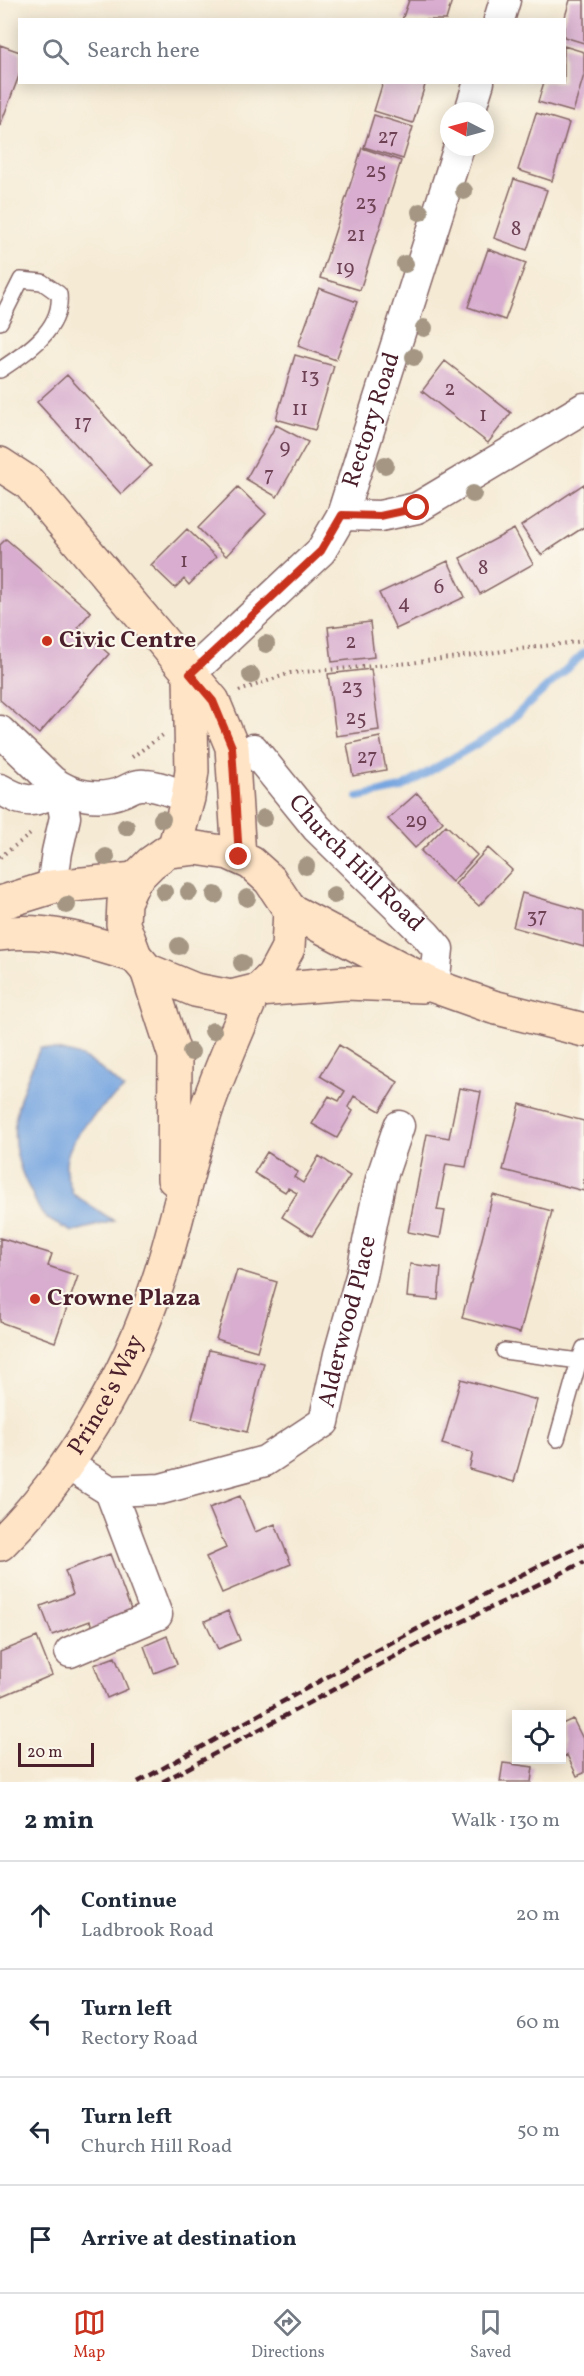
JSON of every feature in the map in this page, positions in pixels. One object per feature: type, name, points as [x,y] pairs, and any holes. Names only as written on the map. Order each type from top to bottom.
[{"type":"street","points":[[500,18],[505,0]]},
{"type":"street","points":[[473,102],[478,84]]},
{"type":"street","name":"Rectory Road","points":[[190,674],[321,551],[342,515],[456,156]]},
{"type":"street","points":[[342,515],[380,516],[417,508],[584,408]]},
{"type":"street","points":[[0,464],[29,483],[213,701],[232,747],[239,857]]},
{"type":"street","points":[[174,849],[188,798],[192,771],[190,674]]},
{"type":"street","points":[[0,731],[60,788],[80,795],[101,797],[122,792],[136,785],[146,784],[188,798]]},
{"type":"street","name":"Church Hill Road","points":[[253,749],[317,828],[438,949],[434,986]]},
{"type":"street","points":[[0,789],[21,801],[45,797],[60,788]]},
{"type":"street","points":[[52,887],[65,817],[60,788]]},
{"type":"street","points":[[0,934],[20,931],[78,938],[141,963],[174,983],[211,994],[231,997],[256,992],[273,976],[288,948],[290,910],[270,879],[239,857],[207,849],[174,849],[159,856],[135,879],[124,902],[123,924],[141,963]]},
{"type":"street","points":[[0,903],[52,887],[135,879]]},
{"type":"street","name":"Church Hill Road","points":[[290,910],[434,986],[493,1007],[584,1030]]},
{"type":"street","name":"Prince's Way","points":[[141,963],[175,1056],[174,1223]]},
{"type":"street","name":"Church Hill Road","points":[[256,992],[346,983],[434,986]]},
{"type":"street","name":"Prince's Way","points":[[0,1544],[26,1518],[68,1466],[125,1365],[158,1285],[203,1118],[256,992]]},
{"type":"street","name":"Alderwood Place","points":[[110,1491],[161,1489],[265,1461],[324,1422],[339,1354],[361,1276],[381,1179],[399,1126]]},
{"type":"street","points":[[68,1466],[110,1491],[157,1615],[70,1652]]},
{"type":"lane","points":[[0,322],[21,280],[42,282],[59,294],[61,306],[50,328],[21,357],[0,370]]},
{"type":"lane","points":[[504,1351],[581,1354],[557,1439]]},
{"type":"path","points":[[213,701],[290,673],[410,663],[584,641]]},
{"type":"water","points":[[40,1048],[77,1055],[104,1071],[124,1089],[95,1114],[77,1136],[67,1159],[66,1171],[73,1194],[114,1221],[72,1232],[46,1218],[21,1170],[14,1135],[16,1119],[19,1102]]},
{"type":"building","points":[[409,0],[452,0],[447,18],[403,18]]},
{"type":"building","points":[[570,0],[584,0],[584,43],[566,38],[565,18]]},
{"type":"building","points":[[0,45],[18,51],[18,78],[0,126]]},
{"type":"building","points":[[566,47],[584,52],[584,75],[573,112],[538,102],[543,84],[566,84]]},
{"type":"building","points":[[382,84],[425,84],[413,123],[374,111]]},
{"type":"building","points":[[536,113],[569,123],[552,181],[518,170]]},
{"type":"building","points":[[374,115],[413,127],[403,159],[364,147]]},
{"type":"building","points":[[362,148],[401,161],[360,290],[320,278]]},
{"type":"building","points":[[514,179],[547,190],[527,250],[494,238]]},
{"type":"building","points":[[488,249],[526,263],[505,320],[468,307]]},
{"type":"building","points":[[319,288],[357,302],[336,360],[298,346]]},
{"type":"building","points":[[295,355],[334,366],[315,430],[276,419]]},
{"type":"building","points":[[445,361],[511,413],[488,443],[422,391]]},
{"type":"building","points":[[67,375],[151,466],[121,494],[37,402]]},
{"type":"building","points":[[276,425],[308,442],[277,497],[246,479]]},
{"type":"building","points":[[584,484],[584,527],[541,555],[521,526]]},
{"type":"building","points":[[238,487],[266,514],[226,556],[198,528]]},
{"type":"building","points":[[187,529],[216,557],[189,585],[184,579],[175,588],[151,565]]},
{"type":"building","points":[[514,529],[533,564],[480,594],[460,558]]},
{"type":"building","name":"Civic Centre","points":[[6,539],[91,612],[78,627],[109,654],[39,734],[0,700],[0,545]]},
{"type":"building","points":[[448,561],[465,597],[396,629],[379,593]]},
{"type":"building","points":[[370,622],[374,657],[332,662],[328,627]]},
{"type":"building","points":[[371,669],[379,730],[336,736],[328,674]]},
{"type":"building","points":[[380,737],[386,770],[353,776],[347,744]]},
{"type":"building","points":[[417,793],[443,822],[415,848],[388,819]]},
{"type":"building","points":[[446,825],[477,855],[452,882],[421,851]]},
{"type":"building","points":[[488,848],[512,870],[479,906],[455,884]]},
{"type":"building","points":[[522,893],[584,911],[584,947],[513,927]]},
{"type":"building","points":[[339,1045],[398,1082],[380,1111],[354,1096],[348,1107],[353,1111],[337,1138],[312,1124],[329,1096],[339,1101],[345,1091],[320,1076]]},
{"type":"building","points":[[459,1088],[481,1092],[466,1167],[446,1164],[437,1210],[445,1211],[440,1238],[408,1232],[427,1134],[449,1138]]},
{"type":"building","points":[[520,1104],[584,1121],[584,1191],[503,1170]]},
{"type":"building","points":[[267,1152],[298,1172],[294,1177],[303,1183],[319,1156],[350,1176],[312,1236],[282,1217],[297,1193],[288,1188],[285,1192],[254,1173]]},
{"type":"building","points":[[493,1195],[552,1211],[520,1333],[462,1318]]},
{"type":"building","name":"Crowne Plaza","points":[[0,1238],[52,1254],[48,1266],[78,1276],[55,1342],[0,1322]]},
{"type":"building","points":[[410,1264],[441,1268],[438,1300],[407,1297]]},
{"type":"building","points":[[237,1270],[277,1282],[257,1351],[216,1339]]},
{"type":"building","points":[[209,1350],[264,1363],[247,1432],[192,1419]]},
{"type":"building","points":[[461,1379],[537,1400],[514,1482],[469,1469],[473,1453],[442,1444]]},
{"type":"building","points":[[240,1496],[255,1532],[275,1524],[291,1564],[222,1593],[206,1557],[226,1548],[209,1508]]},
{"type":"building","points":[[110,1554],[136,1623],[96,1638],[90,1621],[52,1635],[41,1606],[73,1594],[65,1571]]},
{"type":"building","points":[[228,1611],[240,1640],[218,1649],[205,1621]]},
{"type":"building","points":[[167,1636],[177,1664],[154,1673],[144,1646]]},
{"type":"building","points":[[37,1637],[52,1675],[0,1697],[0,1652]]},
{"type":"building","points":[[115,1657],[128,1689],[107,1698],[94,1665]]},
{"type":"building","points":[[573,1719],[584,1741],[584,1773],[577,1776],[566,1756],[566,1722]]},
{"type":"building","points":[[503,1763],[533,1767],[531,1782],[500,1782]]},
{"type":"waterway","points":[[358,797],[401,788],[499,731],[584,653]]},
{"type":"railway","points":[[138,1782],[354,1662],[584,1544]]},
{"type":"railway","points":[[162,1782],[431,1637],[584,1562]]},
{"type":"place","name":"Civic Centre","points":[[47,641]]},
{"type":"place","name":"Crowne Plaza","points":[[35,1299]]},
{"type":"route","points":[[239,857],[232,747],[213,701],[190,674],[321,551],[342,515],[380,516],[417,508]]}]
